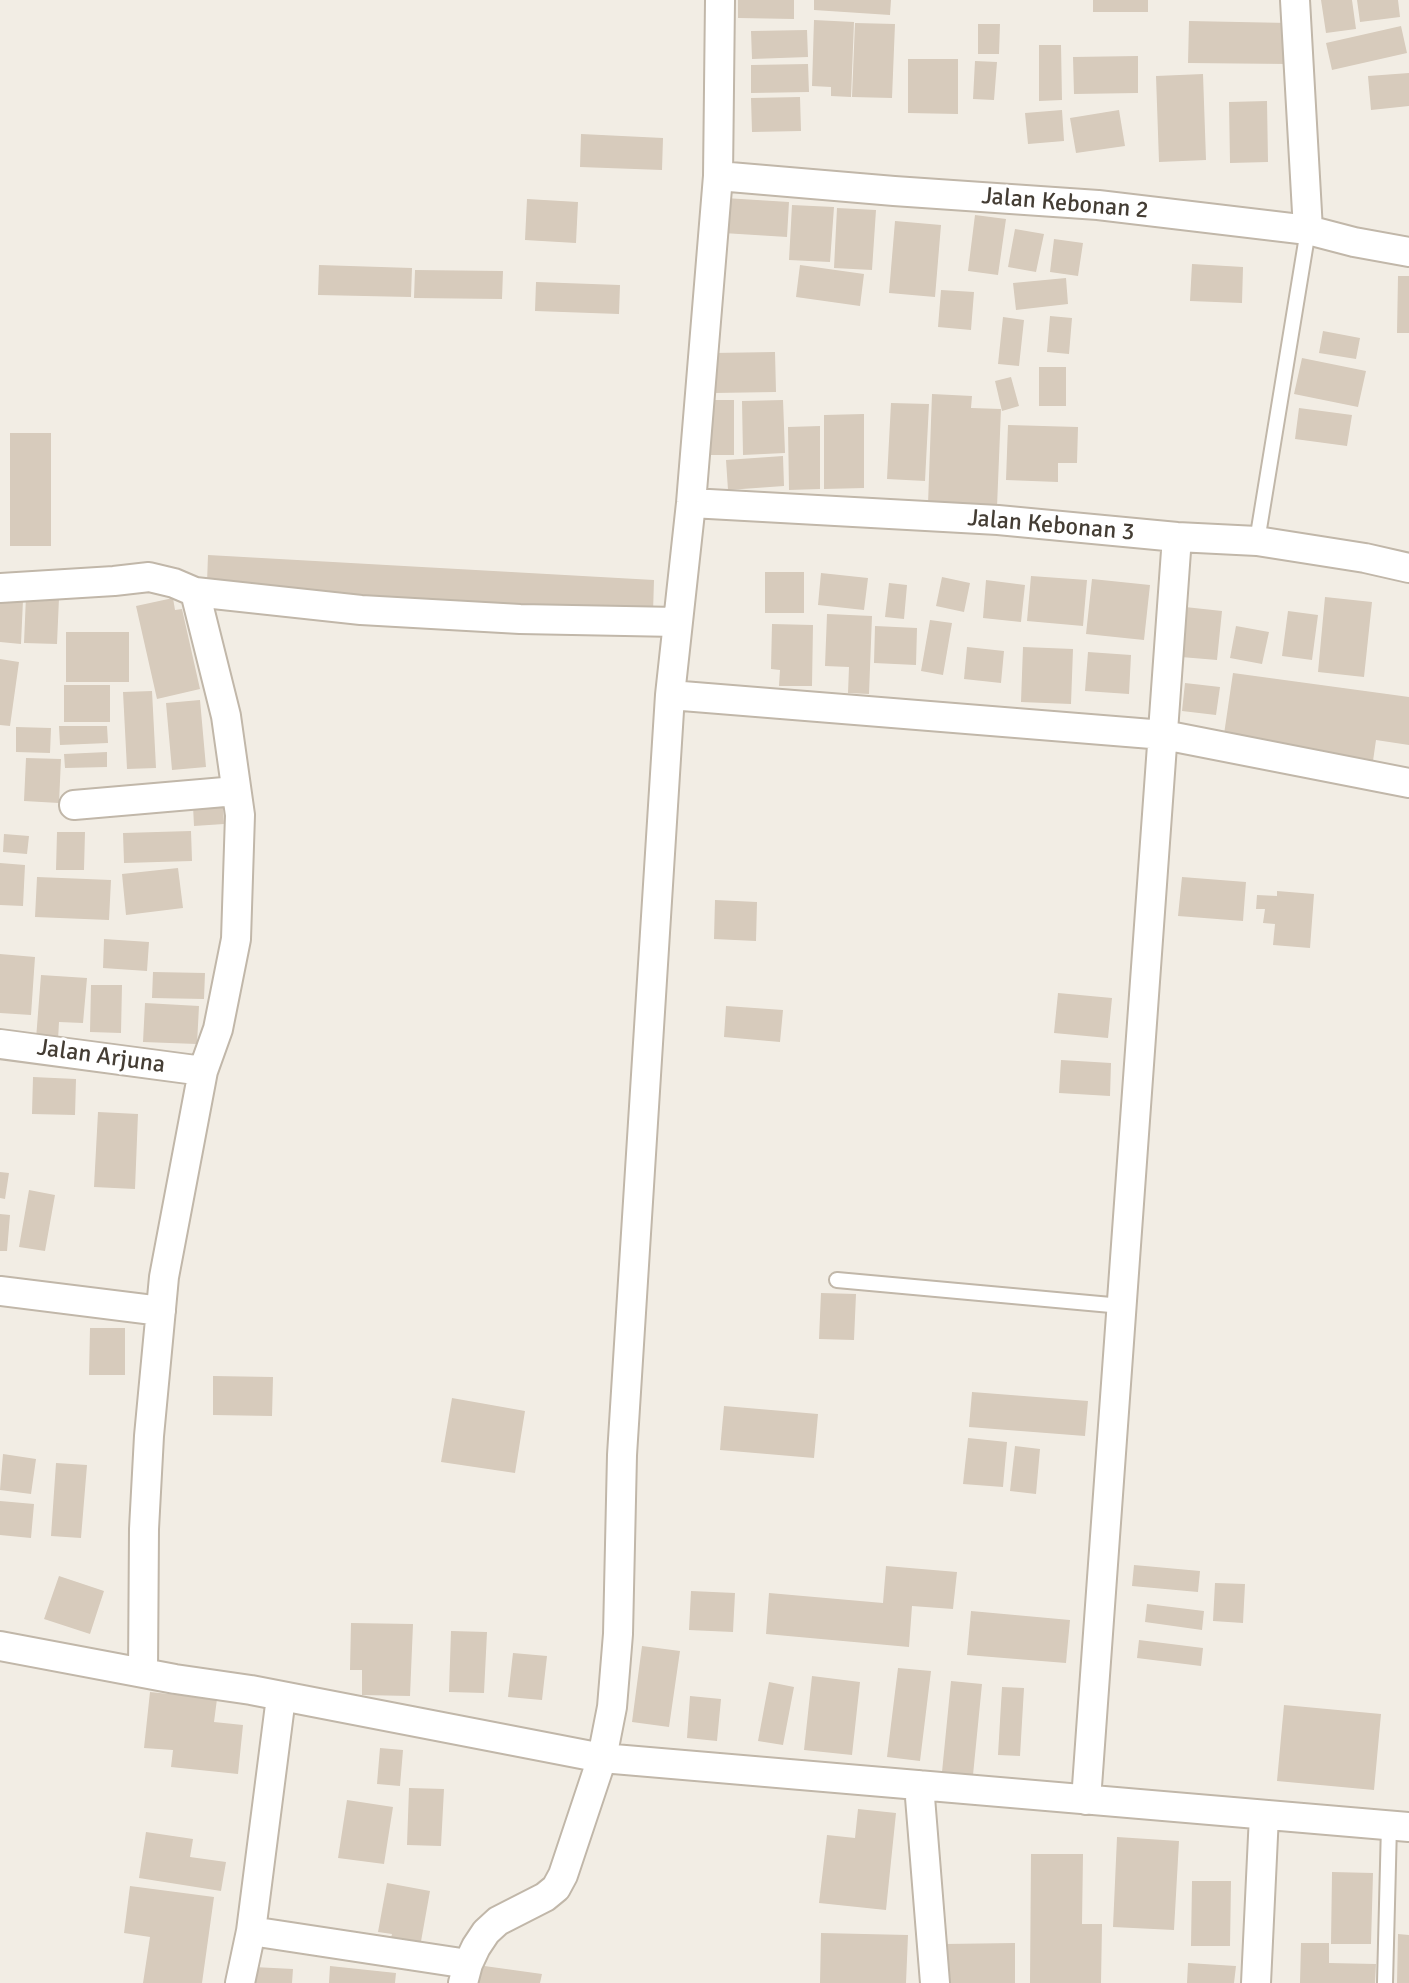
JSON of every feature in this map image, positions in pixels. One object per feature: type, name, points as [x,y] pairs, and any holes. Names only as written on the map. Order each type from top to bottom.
[{"type":"street","points":[[251,1931],[465,1974],[475,1947],[486,1932],[498,1921],[545,1897],[556,1888],[563,1875],[602,1758],[612,1707],[618,1634],[623,1442],[670,695],[691,503],[718,176],[720,0]]},
{"type":"street","points":[[1295,0],[1308,230]]},
{"type":"street","name":"Jalan Kebonan 2","points":[[718,176],[1098,205],[1308,230],[1353,242],[1409,252]]},
{"type":"street","name":"Jalan Kebonan 3","points":[[691,503],[998,520],[1177,537],[1257,541],[1333,552],[1409,568]]},
{"type":"street","points":[[1086,1800],[1177,537]]},
{"type":"street","points":[[0,588],[149,577],[195,592],[374,611],[520,620],[677,622]]},
{"type":"street","points":[[143,1672],[144,1529],[149,1436],[164,1277],[203,1071],[219,1029],[236,939],[240,816],[226,716],[195,592]]},
{"type":"street","points":[[670,695],[1164,736],[1409,783]]},
{"type":"street","points":[[75,805],[236,791]]},
{"type":"street","name":"Jalan Arjuna","points":[[0,1044],[203,1071]]},
{"type":"street","points":[[0,1291],[161,1311]]},
{"type":"street","points":[[0,1646],[175,1679],[251,1690],[602,1758],[1399,1826]]},
{"type":"street","points":[[240,1983],[251,1931],[281,1697]]},
{"type":"street","points":[[919,1785],[935,1983]]},
{"type":"street","points":[[1256,1983],[1264,1815]]},
{"type":"lane","points":[[1257,541],[1308,230]]},
{"type":"lane","points":[[837,1280],[1122,1306]]},
{"type":"lane","points":[[1385,1983],[1399,1826]]},
{"type":"building","points":[[738,0],[794,0],[794,19],[738,18]]},
{"type":"building","points":[[814,0],[891,0],[890,15],[814,10]]},
{"type":"building","points":[[1093,0],[1148,0],[1148,12],[1093,12]]},
{"type":"building","points":[[1321,0],[1352,0],[1356,29],[1326,33]]},
{"type":"building","points":[[1357,0],[1398,0],[1400,17],[1360,22]]},
{"type":"building","points":[[814,20],[854,22],[851,97],[831,96],[831,87],[812,86]]},
{"type":"building","points":[[1189,21],[1289,23],[1288,64],[1188,63]]},
{"type":"building","points":[[855,23],[895,24],[892,98],[852,97]]},
{"type":"building","points":[[978,24],[1000,24],[999,54],[978,54]]},
{"type":"building","points":[[1401,26],[1407,53],[1332,70],[1326,43]]},
{"type":"building","points":[[807,30],[808,57],[752,59],[751,31]]},
{"type":"building","points":[[1039,45],[1061,45],[1062,100],[1039,101]]},
{"type":"building","points":[[1138,56],[1138,93],[1074,94],[1073,57]]},
{"type":"building","points":[[908,59],[958,59],[958,114],[908,113]]},
{"type":"building","points":[[975,61],[997,62],[994,100],[973,99]]},
{"type":"building","points":[[808,64],[809,92],[751,93],[751,65]]},
{"type":"building","points":[[1409,73],[1409,106],[1371,110],[1368,76]]},
{"type":"building","points":[[1203,74],[1206,160],[1159,162],[1156,76]]},
{"type":"building","points":[[800,97],[801,131],[752,132],[751,98]]},
{"type":"building","points":[[1267,101],[1268,162],[1230,163],[1229,102]]},
{"type":"building","points":[[1062,110],[1064,141],[1028,144],[1025,113]]},
{"type":"building","points":[[1119,110],[1125,146],[1076,153],[1070,118]]},
{"type":"building","points":[[581,134],[663,138],[662,170],[580,167]]},
{"type":"building","points":[[725,198],[789,202],[787,237],[723,233]]},
{"type":"building","points":[[527,199],[578,202],[576,243],[525,240]]},
{"type":"building","points":[[792,205],[834,207],[830,262],[789,260]]},
{"type":"building","points":[[837,208],[876,210],[872,270],[834,268]]},
{"type":"building","points":[[975,215],[1006,219],[998,275],[968,271]]},
{"type":"building","points":[[895,221],[941,225],[935,297],[889,293]]},
{"type":"building","points":[[1015,229],[1044,234],[1036,272],[1008,267]]},
{"type":"building","points":[[1054,239],[1083,243],[1078,276],[1050,272]]},
{"type":"building","points":[[1192,264],[1243,267],[1242,303],[1190,301]]},
{"type":"building","points":[[319,265],[412,268],[411,297],[318,295]]},
{"type":"building","points":[[800,265],[864,274],[860,306],[796,297]]},
{"type":"building","points":[[415,270],[503,271],[502,299],[414,298]]},
{"type":"building","points":[[1398,276],[1409,276],[1409,333],[1397,333]]},
{"type":"building","points":[[1066,278],[1068,304],[1016,310],[1013,283]]},
{"type":"building","points":[[536,282],[620,285],[619,314],[535,311]]},
{"type":"building","points":[[941,290],[974,292],[971,330],[938,327]]},
{"type":"building","points":[[1050,316],[1072,318],[1069,354],[1047,352]]},
{"type":"building","points":[[1003,317],[1024,320],[1019,366],[998,364]]},
{"type":"building","points":[[1323,331],[1360,338],[1356,359],[1319,353]]},
{"type":"building","points":[[775,352],[776,392],[714,393],[712,353]]},
{"type":"building","points":[[1302,358],[1366,371],[1358,407],[1294,394]]},
{"type":"building","points":[[1039,367],[1066,367],[1066,406],[1039,406]]},
{"type":"building","points":[[1011,377],[1019,406],[1002,411],[995,381]]},
{"type":"building","points":[[932,394],[972,396],[971,408],[1001,409],[997,507],[928,504]]},
{"type":"building","points":[[700,400],[734,400],[734,455],[700,455]]},
{"type":"building","points":[[783,400],[785,453],[743,455],[742,401]]},
{"type":"building","points":[[891,403],[929,404],[925,481],[887,479]]},
{"type":"building","points":[[1299,408],[1352,415],[1347,446],[1295,439]]},
{"type":"building","points":[[864,414],[864,488],[824,489],[824,415]]},
{"type":"building","points":[[1008,425],[1078,427],[1077,463],[1058,463],[1058,482],[1006,480]]},
{"type":"building","points":[[820,426],[820,489],[789,490],[788,427]]},
{"type":"building","points":[[10,433],[51,433],[51,546],[10,546]]},
{"type":"building","points":[[783,456],[784,486],[728,490],[726,460]]},
{"type":"building","points":[[208,555],[654,580],[653,613],[229,589],[207,583]]},
{"type":"building","points":[[765,572],[804,572],[804,613],[765,613]]},
{"type":"building","points":[[821,573],[868,578],[864,610],[818,605]]},
{"type":"building","points":[[1031,576],[1087,580],[1083,626],[1027,621]]},
{"type":"building","points":[[942,577],[970,583],[964,612],[936,606]]},
{"type":"building","points":[[1092,579],[1150,585],[1144,640],[1086,634]]},
{"type":"building","points":[[986,580],[1025,585],[1021,622],[983,618]]},
{"type":"building","points":[[889,583],[907,585],[904,619],[885,617]]},
{"type":"building","points":[[26,596],[59,598],[57,644],[24,643]]},
{"type":"building","points":[[1325,597],[1372,602],[1364,677],[1318,672]]},
{"type":"building","points":[[0,598],[23,600],[21,644],[0,642]]},
{"type":"building","points":[[173,598],[175,610],[182,609],[200,689],[157,699],[136,606]]},
{"type":"building","points":[[1185,607],[1222,611],[1217,660],[1181,657]]},
{"type":"building","points":[[1288,611],[1318,615],[1312,660],[1282,656]]},
{"type":"building","points":[[827,614],[872,616],[869,694],[848,693],[849,667],[825,666]]},
{"type":"building","points":[[930,620],[952,623],[943,675],[921,671]]},
{"type":"building","points":[[772,624],[813,625],[812,686],[779,686],[780,670],[771,669]]},
{"type":"building","points":[[875,626],[917,628],[916,665],[874,663]]},
{"type":"building","points":[[1236,626],[1269,632],[1262,664],[1230,658]]},
{"type":"building","points":[[66,632],[129,632],[129,682],[66,682]]},
{"type":"building","points":[[967,647],[1004,651],[1001,683],[964,679]]},
{"type":"building","points":[[1023,647],[1073,649],[1071,704],[1021,702]]},
{"type":"building","points":[[1088,652],[1131,655],[1129,694],[1085,691]]},
{"type":"building","points":[[0,659],[19,662],[10,726],[0,725]]},
{"type":"building","points":[[1233,673],[1409,697],[1409,745],[1376,740],[1373,761],[1223,741]]},
{"type":"building","points":[[1185,683],[1220,687],[1216,715],[1182,711]]},
{"type":"building","points":[[64,685],[110,685],[110,722],[64,722]]},
{"type":"building","points":[[152,691],[156,768],[127,769],[123,692]]},
{"type":"building","points":[[200,700],[206,767],[172,770],[166,703]]},
{"type":"building","points":[[59,726],[107,726],[108,743],[60,745]]},
{"type":"building","points":[[16,727],[51,728],[50,753],[16,752]]},
{"type":"building","points":[[107,752],[107,767],[65,768],[64,754]]},
{"type":"building","points":[[26,758],[61,759],[59,803],[24,801]]},
{"type":"building","points":[[223,804],[224,824],[194,826],[193,806]]},
{"type":"building","points":[[191,831],[192,861],[124,863],[123,833]]},
{"type":"building","points":[[57,832],[85,832],[84,870],[56,870]]},
{"type":"building","points":[[4,834],[29,836],[27,854],[3,852]]},
{"type":"building","points":[[0,863],[25,865],[23,906],[0,905]]},
{"type":"building","points":[[178,868],[183,908],[126,915],[122,874]]},
{"type":"building","points":[[37,877],[111,880],[109,920],[35,917]]},
{"type":"building","points":[[1182,877],[1246,882],[1243,921],[1178,916]]},
{"type":"building","points":[[1277,891],[1314,894],[1310,948],[1273,945],[1275,924],[1263,923],[1265,909],[1256,909],[1257,895],[1277,896]]},
{"type":"building","points":[[715,900],[757,902],[756,941],[714,939]]},
{"type":"building","points":[[104,939],[149,942],[147,971],[103,968]]},
{"type":"building","points":[[0,954],[35,957],[31,1015],[0,1013]]},
{"type":"building","points":[[153,972],[205,973],[204,999],[152,998]]},
{"type":"building","points":[[41,975],[87,978],[83,1023],[59,1022],[58,1040],[36,1039]]},
{"type":"building","points":[[91,985],[122,985],[121,1033],[90,1032]]},
{"type":"building","points":[[1058,993],[1112,998],[1108,1038],[1054,1033]]},
{"type":"building","points":[[145,1003],[199,1006],[197,1044],[143,1042]]},
{"type":"building","points":[[726,1006],[783,1010],[780,1042],[724,1037]]},
{"type":"building","points":[[1061,1060],[1111,1063],[1110,1096],[1059,1093]]},
{"type":"building","points":[[33,1077],[76,1079],[75,1115],[32,1114]]},
{"type":"building","points":[[98,1112],[138,1114],[135,1189],[94,1187]]},
{"type":"building","points":[[0,1172],[9,1173],[5,1199],[0,1198]]},
{"type":"building","points":[[29,1190],[55,1195],[45,1251],[19,1247]]},
{"type":"building","points":[[0,1214],[10,1215],[7,1251],[0,1251]]},
{"type":"building","points":[[821,1293],[856,1294],[854,1340],[819,1339]]},
{"type":"building","points":[[90,1328],[125,1328],[125,1375],[89,1375]]},
{"type":"building","points":[[213,1376],[273,1377],[272,1416],[213,1415]]},
{"type":"building","points":[[972,1392],[1088,1401],[1085,1436],[969,1427]]},
{"type":"building","points":[[452,1398],[525,1411],[515,1473],[441,1462]]},
{"type":"building","points":[[724,1406],[818,1414],[814,1458],[720,1450]]},
{"type":"building","points":[[968,1438],[1007,1442],[1003,1487],[963,1484]]},
{"type":"building","points":[[1015,1446],[1040,1449],[1036,1494],[1010,1491]]},
{"type":"building","points":[[3,1454],[36,1459],[31,1494],[0,1490]]},
{"type":"building","points":[[56,1463],[87,1465],[81,1538],[51,1536]]},
{"type":"building","points":[[0,1501],[34,1504],[31,1538],[0,1535]]},
{"type":"building","points":[[1134,1565],[1200,1571],[1198,1592],[1132,1586]]},
{"type":"building","points":[[886,1566],[957,1572],[953,1609],[912,1606],[909,1647],[766,1634],[769,1593],[883,1603]]},
{"type":"building","points":[[59,1576],[104,1591],[90,1634],[44,1619]]},
{"type":"building","points":[[1215,1583],[1245,1584],[1243,1623],[1213,1621]]},
{"type":"building","points":[[691,1591],[735,1593],[733,1632],[689,1630]]},
{"type":"building","points":[[1147,1604],[1204,1611],[1202,1630],[1145,1622]]},
{"type":"building","points":[[971,1611],[1070,1620],[1066,1663],[967,1655]]},
{"type":"building","points":[[351,1623],[413,1624],[410,1696],[362,1695],[362,1670],[350,1670]]},
{"type":"building","points":[[451,1631],[487,1632],[484,1693],[449,1692]]},
{"type":"building","points":[[1139,1640],[1203,1648],[1201,1666],[1137,1658]]},
{"type":"building","points":[[642,1646],[680,1651],[669,1727],[632,1722]]},
{"type":"building","points":[[513,1653],[547,1656],[542,1700],[508,1697]]},
{"type":"building","points":[[898,1668],[931,1671],[920,1761],[887,1757]]},
{"type":"building","points":[[812,1676],[860,1682],[852,1755],[804,1750]]},
{"type":"building","points":[[951,1681],[982,1684],[973,1775],[942,1772]]},
{"type":"building","points":[[769,1682],[794,1687],[783,1745],[758,1741]]},
{"type":"building","points":[[1002,1687],[1024,1688],[1020,1756],[998,1755]]},
{"type":"building","points":[[150,1692],[217,1699],[214,1722],[243,1725],[238,1774],[171,1767],[173,1750],[144,1748]]},
{"type":"building","points":[[690,1696],[721,1699],[717,1741],[687,1738]]},
{"type":"building","points":[[1284,1705],[1381,1714],[1374,1790],[1277,1781]]},
{"type":"building","points":[[380,1748],[403,1750],[400,1786],[377,1784]]},
{"type":"building","points":[[409,1788],[444,1789],[441,1846],[407,1845]]},
{"type":"building","points":[[347,1800],[393,1807],[384,1864],[338,1858]]},
{"type":"building","points":[[858,1809],[896,1813],[886,1910],[819,1903],[827,1835],[855,1838]]},
{"type":"building","points":[[146,1832],[193,1839],[190,1857],[226,1862],[221,1891],[139,1878]]},
{"type":"building","points":[[1117,1837],[1179,1841],[1174,1930],[1113,1927]]},
{"type":"building","points":[[1031,1854],[1083,1854],[1082,1924],[1102,1924],[1101,1983],[1030,1983]]},
{"type":"building","points":[[1332,1872],[1373,1873],[1371,1944],[1331,1944]]},
{"type":"building","points":[[1192,1881],[1231,1881],[1230,1946],[1191,1946]]},
{"type":"building","points":[[387,1883],[430,1891],[420,1947],[390,1942],[392,1934],[378,1932]]},
{"type":"building","points":[[130,1886],[214,1897],[202,1983],[143,1983],[150,1937],[124,1933]]},
{"type":"building","points":[[821,1933],[908,1935],[906,1983],[820,1983]]},
{"type":"building","points":[[1398,1934],[1409,1935],[1409,1983],[1397,1983]]},
{"type":"building","points":[[1015,1943],[1015,1983],[944,1983],[944,1944]]},
{"type":"building","points":[[1301,1943],[1329,1943],[1329,1963],[1376,1964],[1375,1983],[1300,1983]]},
{"type":"building","points":[[1188,1963],[1236,1966],[1234,1983],[1187,1983]]},
{"type":"building","points":[[470,1964],[542,1974],[540,1983],[467,1983]]},
{"type":"building","points":[[330,1966],[396,1973],[395,1983],[329,1983]]},
{"type":"building","points":[[254,1967],[293,1969],[292,1983],[253,1983]]}]
